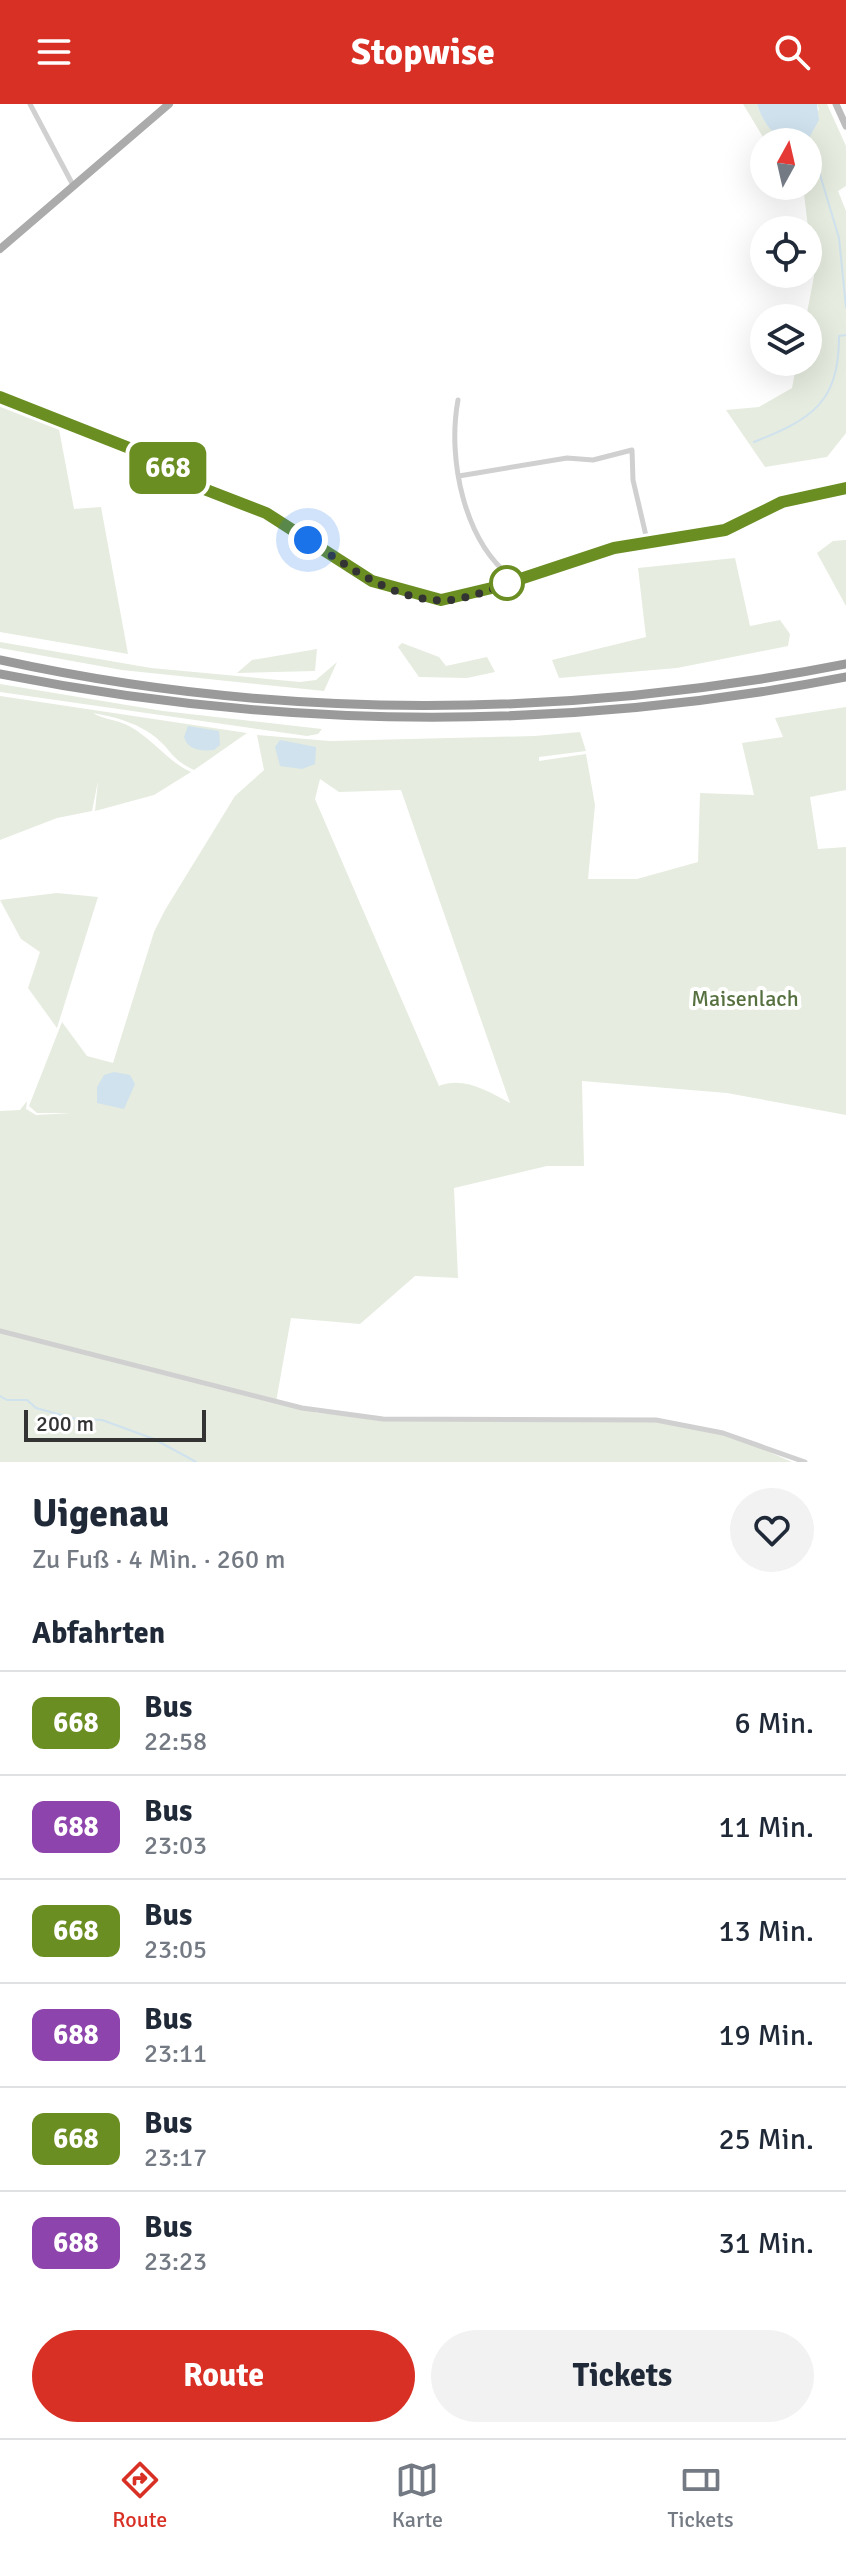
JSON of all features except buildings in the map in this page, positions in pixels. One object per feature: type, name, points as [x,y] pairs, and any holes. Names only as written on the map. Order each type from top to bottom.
[{"type":"highway","points":[[0,660],[197,692],[410,706],[625,697],[717,686],[846,664]]},
{"type":"highway","points":[[0,674],[239,710],[418,719],[637,709],[753,695],[846,677]]},
{"type":"main road","points":[[0,249],[169,104]]},
{"type":"street","points":[[30,104],[74,188]]},
{"type":"street","points":[[836,104],[846,126]]},
{"type":"street","points":[[0,397],[142,453],[204,489],[266,513],[384,586],[453,600],[593,553],[647,540],[725,530],[782,502],[846,488]]},
{"type":"street","points":[[458,400],[453,427],[459,476],[481,542],[500,570],[515,580]]},
{"type":"street","points":[[459,476],[567,458],[593,460],[632,450],[633,480],[647,540]]},
{"type":"street","points":[[0,1331],[331,1413],[421,1420],[656,1420],[723,1433],[805,1462]]},
{"type":"green space","points":[[743,104],[757,104],[770,128],[758,128]]},
{"type":"green space","points":[[817,104],[827,104],[846,146],[846,186],[838,191],[846,211],[846,433],[827,457],[765,467],[726,410],[759,407],[792,388],[794,376],[822,376],[822,304],[809,304],[812,288],[822,288],[822,216],[807,216],[805,200],[822,200],[822,128],[809,128],[819,109]]},
{"type":"green space","points":[[0,400],[58,424],[74,509],[101,507],[128,654],[0,632]]},
{"type":"green space","points":[[846,540],[846,606],[817,553],[833,541]]},
{"type":"green space","points":[[735,558],[750,626],[780,620],[790,634],[788,646],[677,668],[559,678],[552,660],[646,637],[638,568]]},
{"type":"green space","points":[[0,642],[151,668],[300,682],[316,680],[337,662],[324,691],[122,670],[0,648]]},
{"type":"green space","points":[[402,643],[439,657],[446,666],[487,657],[495,672],[467,678],[419,677],[398,647]]},
{"type":"green space","points":[[317,649],[315,671],[237,673],[252,660]]},
{"type":"green space","points":[[0,684],[163,711],[322,729],[318,734],[307,736],[0,692]]},
{"type":"green space","points":[[0,696],[247,733],[194,770],[140,727],[93,713],[129,726],[191,772],[154,795],[95,811],[98,781],[92,811],[57,818],[0,840]]},
{"type":"green space","name":"Maisenlach","points":[[846,707],[846,790],[810,797],[818,849],[846,847],[846,1115],[727,1093],[582,1081],[584,1166],[547,1166],[454,1188],[458,1278],[415,1276],[360,1324],[291,1318],[276,1402],[318,1413],[409,1420],[647,1419],[729,1434],[792,1462],[0,1462],[0,1111],[20,1110],[27,1101],[26,1109],[36,1115],[72,1113],[37,1113],[29,1106],[62,1022],[87,1056],[113,1063],[154,932],[165,910],[235,796],[264,770],[257,735],[330,741],[580,732],[586,751],[539,757],[539,761],[586,754],[595,805],[588,879],[637,879],[698,862],[700,793],[754,795],[742,743],[783,737],[775,718]],"holes":[[[320,779],[339,792],[401,790],[510,1103],[466,1084],[439,1086],[315,799]]]},
{"type":"green space","points":[[57,893],[98,897],[57,1028],[28,988],[40,952],[21,939],[0,900]]},
{"type":"water","points":[[757,104],[817,104],[819,120],[815,128],[770,128]]},
{"type":"water","points":[[188,726],[219,731],[220,745],[214,750],[192,748],[184,737]]},
{"type":"water","points":[[280,740],[316,747],[315,764],[302,769],[280,766],[275,747]]},
{"type":"water","points":[[114,1072],[130,1075],[135,1084],[124,1109],[97,1103],[97,1087],[104,1075]]},
{"type":"waterway","points":[[822,181],[839,238],[846,307]]},
{"type":"waterway","points":[[754,442],[791,425],[818,406],[834,378],[839,336],[846,335]]},
{"type":"waterway","points":[[0,1396],[7,1400],[27,1400],[36,1408],[76,1419],[102,1420],[154,1439],[196,1462]]},
{"type":"bus line","name":"668","points":[[0,397],[142,453],[204,489],[266,513],[372,581],[441,600],[453,600],[496,587],[593,553],[647,540],[725,530],[782,502],[846,488]]},
{"type":"route","points":[[308,540],[372,581],[424,597],[453,600],[515,580],[507,583]]}]
